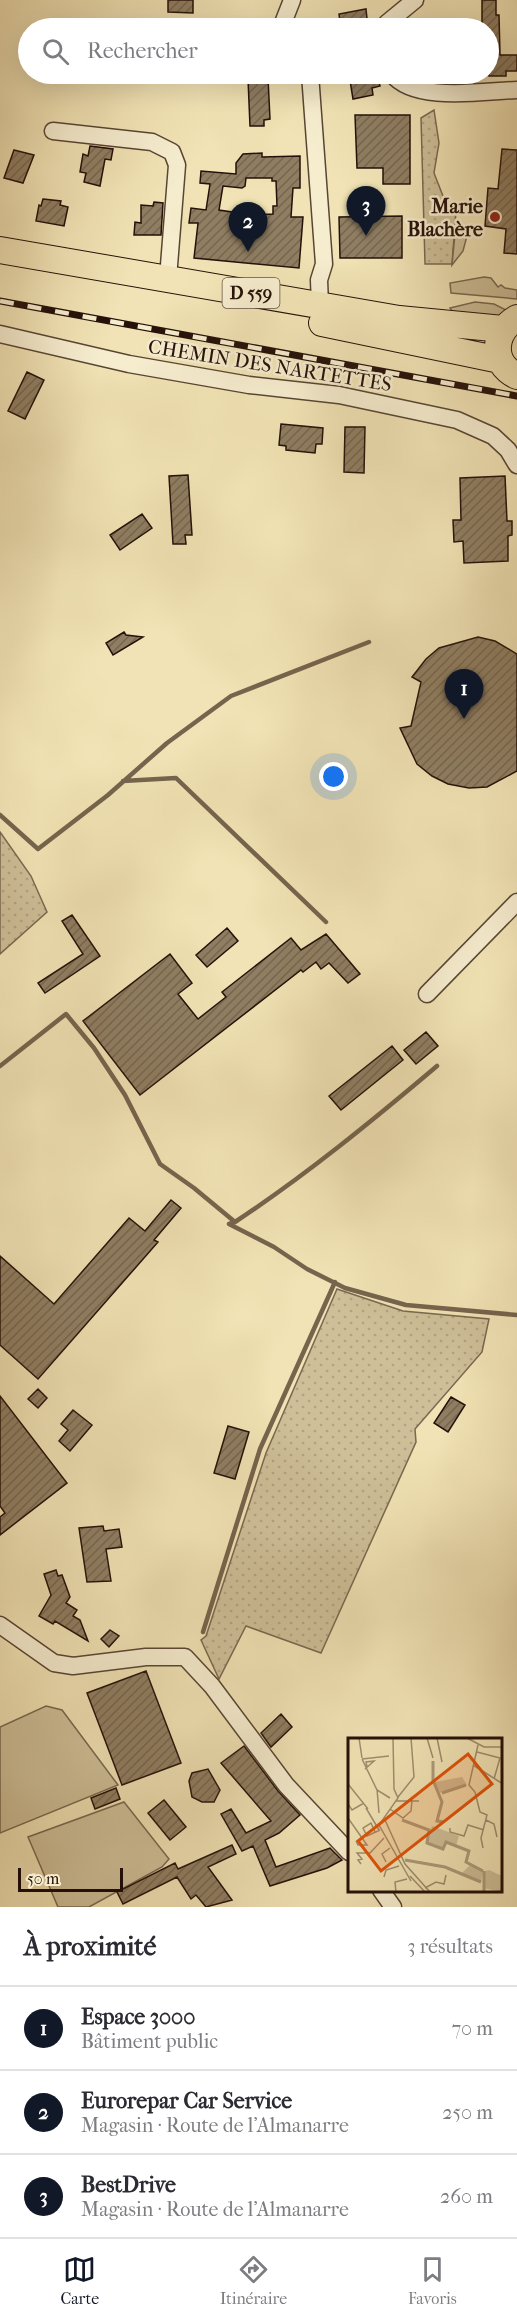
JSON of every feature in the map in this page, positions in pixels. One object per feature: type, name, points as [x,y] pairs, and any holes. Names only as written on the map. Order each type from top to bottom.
[{"type":"main road","name":"D 559","points":[[0,250],[399,319],[510,323]]},
{"type":"main road","name":"D 559","points":[[0,266],[312,321],[509,368]]},
{"type":"main road","points":[[509,368],[498,344],[510,323]]},
{"type":"street","points":[[285,18],[292,0]]},
{"type":"street","points":[[393,18],[415,0]]},
{"type":"street","points":[[311,84],[324,264],[320,280],[320,305]]},
{"type":"street","points":[[407,84],[415,89],[437,93],[517,90]]},
{"type":"street","points":[[53,131],[152,142],[172,152],[177,165],[168,278]]},
{"type":"street","name":"CHEMIN DES NARTETTES","points":[[0,334],[129,364],[249,385],[339,395],[448,418],[478,427],[493,436],[508,450],[517,465]]},
{"type":"street","points":[[427,994],[517,902]]},
{"type":"street","points":[[0,1625],[54,1663],[73,1666],[146,1657],[185,1657],[212,1686],[286,1785],[348,1851]]},
{"type":"street","points":[[382,1892],[393,1907]]},
{"type":"shaded area","points":[[434,110],[439,143],[434,173],[443,196],[456,211],[452,264],[425,264],[421,118]]},
{"type":"shaded area","points":[[468,232],[463,251],[452,265],[455,234]]},
{"type":"shaded area","points":[[484,277],[491,278],[498,287],[501,285],[517,290],[517,299],[451,293],[450,283]]},
{"type":"shaded area","points":[[475,302],[494,304],[514,314],[499,323],[458,320],[450,308]]},
{"type":"shaded area","points":[[0,832],[31,876],[47,912],[0,954]]},
{"type":"shaded area","points":[[337,1289],[403,1311],[489,1319],[482,1352],[415,1429],[416,1442],[321,1653],[246,1626],[219,1679],[201,1640],[206,1636],[266,1453]]},
{"type":"shaded area","points":[[46,1706],[62,1710],[118,1785],[0,1833],[0,1727]]},
{"type":"shaded area","points":[[124,1802],[169,1859],[162,1867],[89,1907],[58,1907],[28,1837]]},
{"type":"building","points":[[168,0],[193,0],[193,13],[168,12]]},
{"type":"building","points":[[482,0],[496,0],[496,15],[499,15],[500,55],[517,55],[517,71],[506,71],[506,76],[499,76],[499,18],[482,18]]},
{"type":"building","points":[[366,9],[367,18],[340,18],[339,14]]},
{"type":"building","points":[[248,84],[268,84],[270,119],[264,120],[264,126],[250,126]]},
{"type":"building","points":[[351,84],[380,84],[380,86],[372,88],[373,95],[353,99]]},
{"type":"building","points":[[355,115],[410,115],[410,184],[383,184],[383,168],[357,168]]},
{"type":"building","points":[[90,146],[113,149],[111,160],[105,159],[100,186],[84,182],[86,173],[80,172],[83,154],[88,156]]},
{"type":"building","points":[[502,149],[517,150],[517,254],[504,253],[506,229],[485,226],[488,188],[498,189]]},
{"type":"building","points":[[14,150],[34,155],[23,183],[4,178]]},
{"type":"building","points":[[262,153],[262,157],[300,156],[300,188],[293,188],[291,217],[303,217],[299,268],[194,258],[198,223],[189,223],[191,208],[206,210],[210,184],[200,183],[201,171],[236,174],[236,163],[243,154]],"holes":[[[246,178],[272,178],[272,181],[276,181],[277,206],[273,206],[273,214],[253,215],[219,210],[223,186],[242,188],[245,186]]]},
{"type":"building","points":[[43,199],[61,201],[60,205],[68,207],[64,226],[36,221],[39,205],[41,206]]},
{"type":"building","points":[[154,202],[163,203],[161,235],[134,235],[135,222],[141,223],[141,205],[153,206]]},
{"type":"building","points":[[402,216],[402,258],[340,258],[339,217]]},
{"type":"building","points":[[27,372],[44,380],[25,419],[8,411]]},
{"type":"building","points":[[281,424],[323,428],[322,444],[316,444],[315,453],[286,450],[286,446],[279,445]]},
{"type":"building","points":[[345,427],[365,427],[364,473],[344,472]]},
{"type":"building","points":[[188,475],[192,535],[185,535],[186,544],[173,544],[169,476]]},
{"type":"building","points":[[505,476],[507,521],[512,521],[512,535],[508,536],[508,561],[464,563],[463,541],[454,542],[453,520],[461,520],[460,478]]},
{"type":"building","points":[[142,514],[152,528],[120,550],[110,535]]},
{"type":"building","points":[[124,632],[126,635],[143,637],[113,655],[106,643]]},
{"type":"building","points":[[478,637],[495,641],[517,654],[517,771],[487,787],[469,788],[448,784],[432,776],[417,764],[400,728],[411,726],[421,682],[412,677],[426,659],[439,648]]},
{"type":"building","points":[[72,915],[100,956],[45,993],[38,983],[83,954],[62,921]]},
{"type":"building","points":[[227,928],[238,941],[207,967],[196,955]]},
{"type":"building","points":[[326,934],[360,974],[348,983],[329,963],[321,969],[316,962],[303,972],[301,970],[140,1095],[83,1021],[170,954],[192,983],[178,994],[198,1019],[226,997],[222,992],[291,938],[301,950]]},
{"type":"building","points":[[426,1032],[438,1046],[416,1064],[404,1050]]},
{"type":"building","points":[[392,1046],[403,1060],[341,1110],[329,1096]]},
{"type":"building","points":[[171,1200],[181,1208],[154,1240],[158,1242],[38,1379],[0,1345],[0,1256],[54,1304],[129,1218],[145,1231]]},
{"type":"building","points":[[38,1389],[47,1398],[38,1408],[28,1399]]},
{"type":"building","points":[[0,1396],[67,1483],[0,1535],[0,1517],[5,1513],[0,1506]]},
{"type":"building","points":[[451,1397],[465,1405],[448,1432],[434,1423]]},
{"type":"building","points":[[73,1410],[92,1425],[70,1451],[59,1441],[68,1430],[61,1424]]},
{"type":"building","points":[[228,1426],[249,1432],[235,1479],[214,1473]]},
{"type":"building","points":[[103,1526],[104,1531],[119,1529],[122,1547],[106,1549],[111,1581],[87,1582],[79,1528]]},
{"type":"building","points":[[56,1570],[58,1576],[62,1575],[70,1597],[66,1603],[77,1610],[73,1616],[80,1620],[88,1641],[55,1621],[53,1624],[39,1616],[51,1595],[44,1574]]},
{"type":"building","points":[[110,1630],[119,1636],[109,1647],[101,1639]]},
{"type":"building","points":[[146,1671],[181,1763],[122,1785],[87,1693]]},
{"type":"building","points":[[281,1714],[292,1727],[271,1747],[261,1733]]},
{"type":"building","points":[[244,1746],[278,1791],[300,1815],[279,1833],[265,1840],[276,1867],[330,1848],[342,1860],[327,1868],[270,1886],[253,1846],[242,1851],[221,1814],[231,1809],[246,1833],[271,1821],[221,1763]]},
{"type":"building","points":[[208,1769],[220,1790],[214,1802],[202,1802],[192,1797],[189,1781],[192,1773]]},
{"type":"building","points":[[116,1788],[120,1799],[95,1809],[91,1798]]},
{"type":"building","points":[[164,1800],[186,1827],[170,1840],[148,1813]]},
{"type":"building","points":[[232,1845],[236,1854],[208,1867],[232,1900],[206,1907],[196,1895],[191,1899],[177,1877],[123,1904],[117,1892],[175,1863],[178,1869]]},
{"type":"waterway","points":[[0,815],[38,849],[108,795],[167,743],[231,696],[369,642]]},
{"type":"waterway","points":[[123,781],[176,778],[326,922]]},
{"type":"waterway","points":[[0,1066],[66,1014],[94,1048],[125,1095],[160,1164],[194,1188],[235,1222],[229,1224],[345,1288],[406,1305],[517,1315]]},
{"type":"waterway","points":[[235,1222],[338,1147],[437,1066]]},
{"type":"waterway","points":[[203,1632],[260,1449],[335,1282]]},
{"type":"railway","points":[[0,301],[517,396]]},
{"type":"place","name":"Marie Blachère","points":[[495,217]]},
{"type":"place","name":"BestDrive","points":[[366,236]]},
{"type":"place","name":"Eurorepar Car Service","points":[[248,252]]},
{"type":"place","name":"Espace 3000","points":[[464,719]]}]
